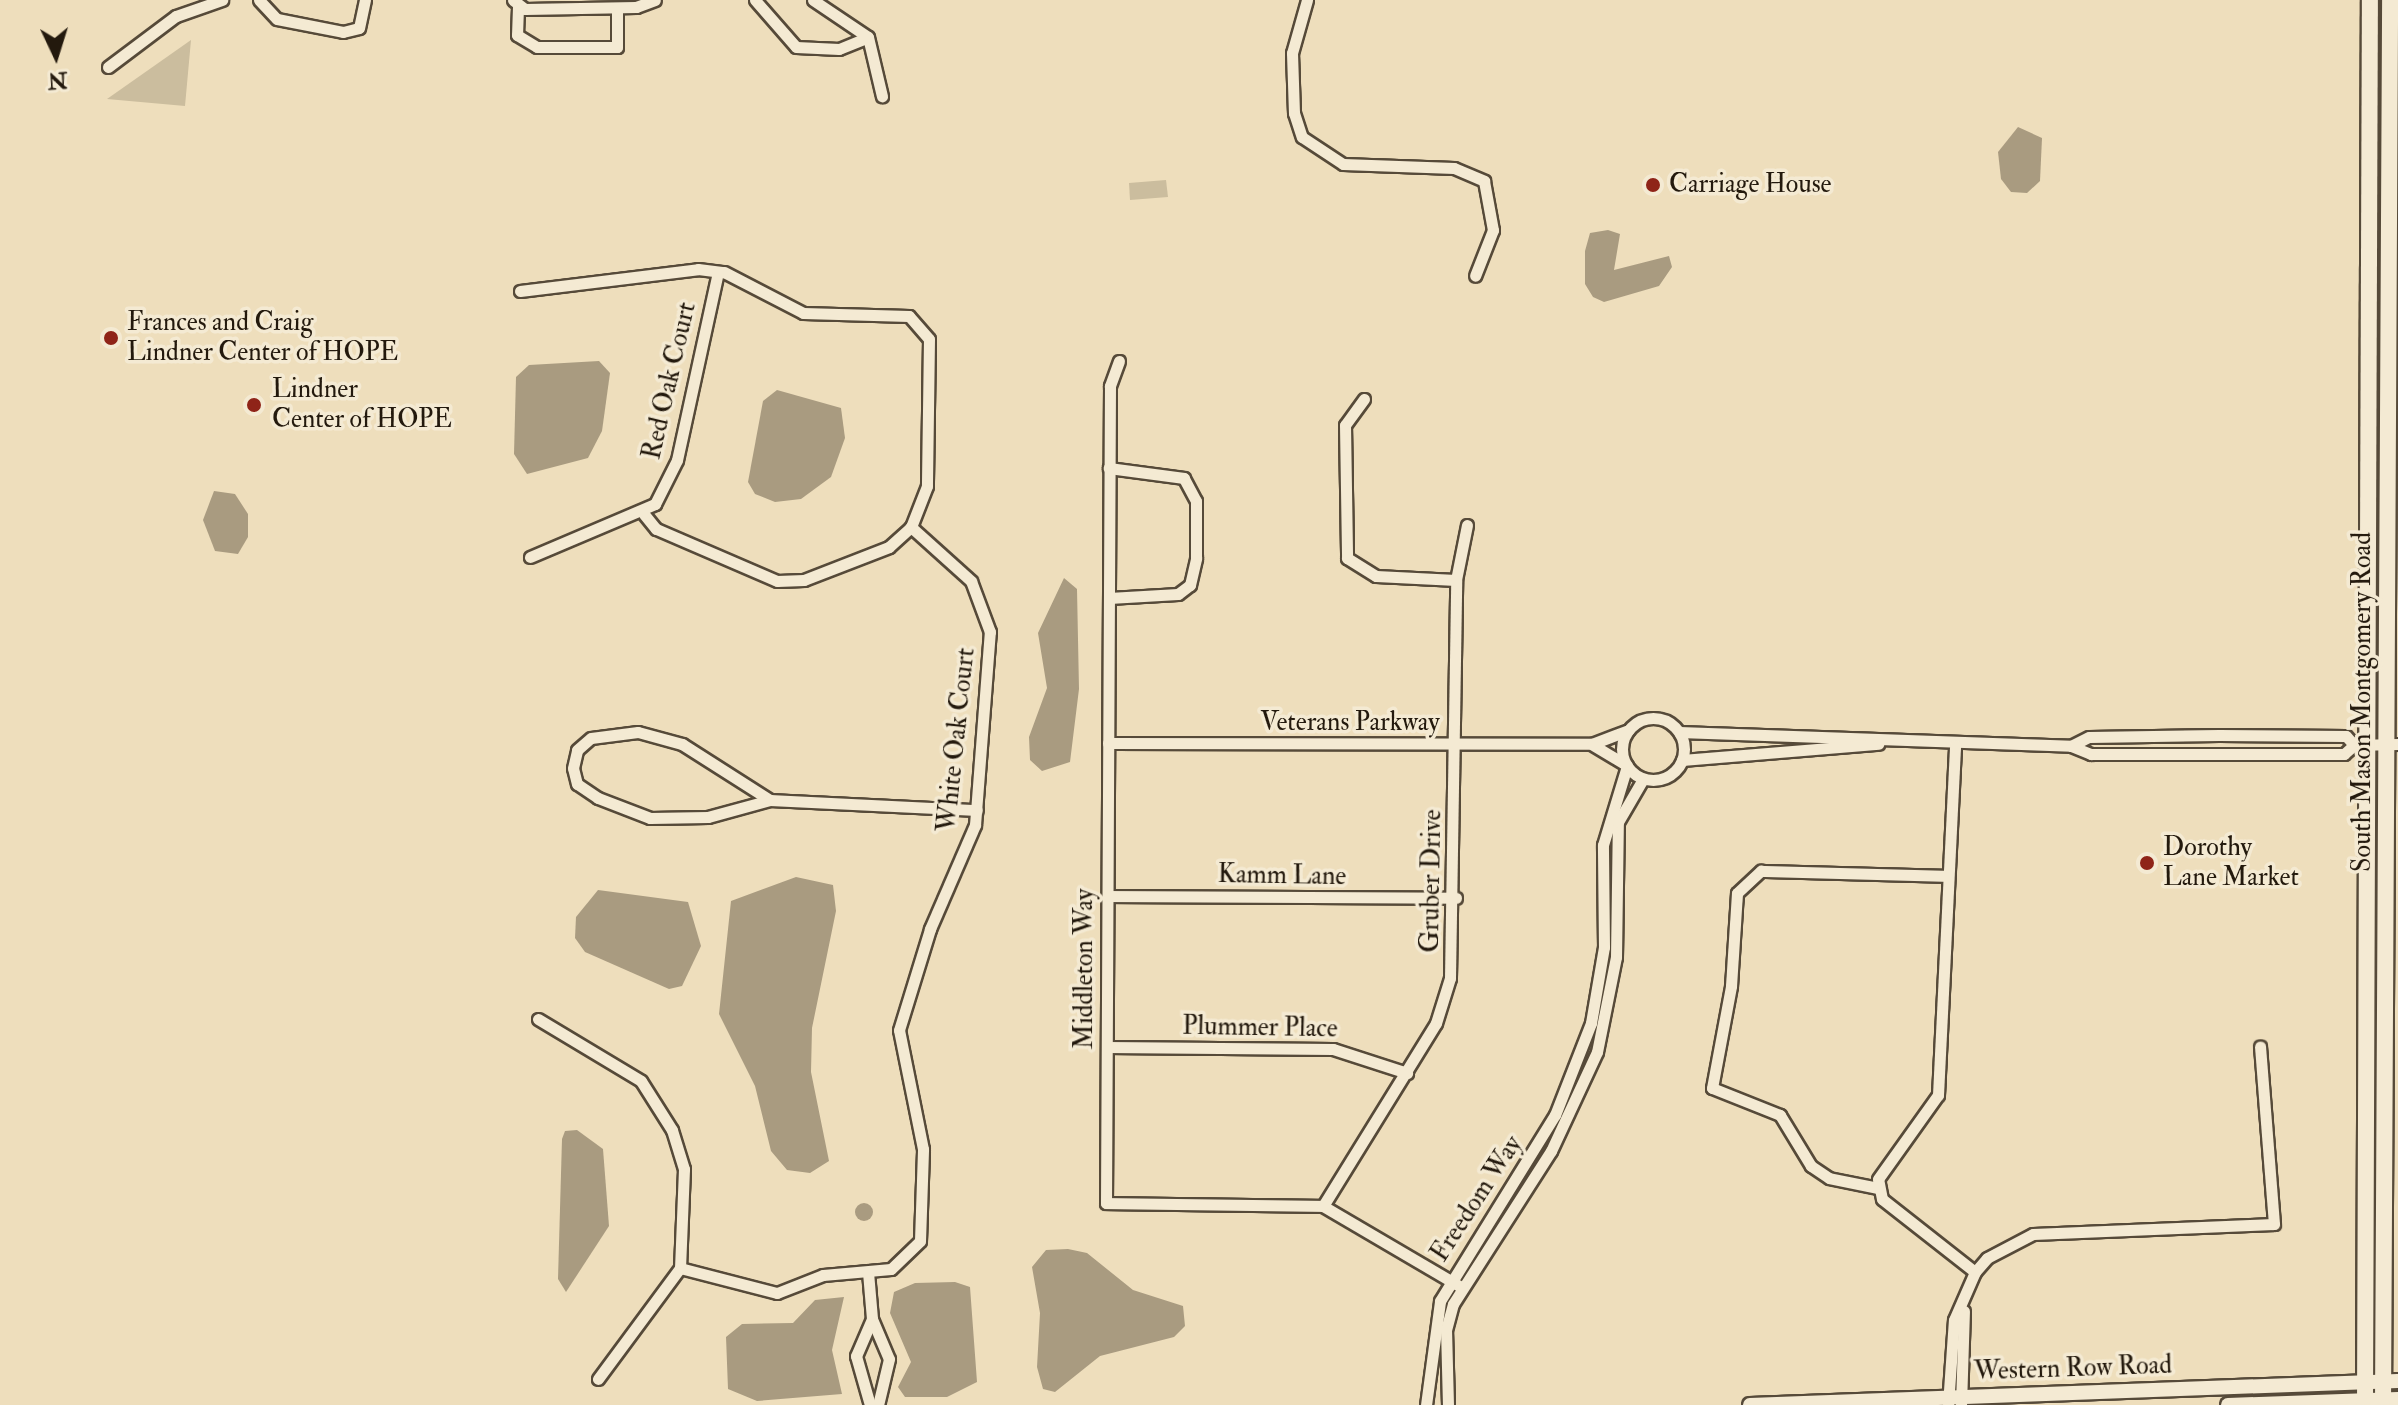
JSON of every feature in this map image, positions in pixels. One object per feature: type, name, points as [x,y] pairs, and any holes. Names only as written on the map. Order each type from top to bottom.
[{"type":"main road","name":"South Mason Montgomery Road","points":[[2365,1396],[2361,745],[2370,0]]},
{"type":"main road","name":"South Mason Montgomery Road","points":[[2388,1401],[2391,1382],[2394,257],[2390,0]]},
{"type":"street","points":[[108,67],[176,16],[222,0]]},
{"type":"street","points":[[259,0],[277,19],[343,32],[359,28],[365,0]]},
{"type":"street","points":[[617,8],[617,47],[537,47],[517,35],[516,3],[617,8],[655,0]]},
{"type":"street","points":[[755,0],[796,47],[839,49],[868,37]]},
{"type":"street","points":[[813,0],[868,37],[882,96]]},
{"type":"street","points":[[1307,0],[1292,53],[1302,137],[1343,164],[1454,168],[1484,181],[1493,230],[1475,276]]},
{"type":"street","points":[[520,291],[718,272],[803,313],[891,312],[920,326],[932,354],[930,468],[911,527],[889,547],[804,580],[777,581],[656,529],[644,514],[530,557]]},
{"type":"street","name":"Red Oak Court","points":[[644,514],[677,460],[718,272]]},
{"type":"street","name":"Middleton Way","points":[[1119,361],[1110,386],[1106,1203],[1323,1206],[1455,1284]]},
{"type":"street","points":[[1364,399],[1345,425],[1347,558],[1376,576],[1456,580]]},
{"type":"street","points":[[1109,468],[1184,478],[1196,501],[1196,558],[1190,585],[1178,594],[1109,598]]},
{"type":"street","name":"Gruber Drive","points":[[1323,1206],[1407,1073],[1447,990],[1456,898],[1456,580],[1467,525]]},
{"type":"street","name":"White Oak Court","points":[[680,1268],[768,1293],[823,1275],[868,1272],[905,1262],[923,1233],[923,1149],[899,1030],[977,810],[990,632],[985,605],[956,562],[911,527]]},
{"type":"street","points":[[1626,765],[1628,730],[1654,718],[1679,732],[1878,744],[2071,746],[2091,754],[2344,754],[2361,745],[2392,744]]},
{"type":"street","name":"Veterans Parkway","points":[[1108,743],[1592,744],[1628,730]]},
{"type":"street","points":[[770,800],[682,744],[638,732],[591,738],[577,750],[573,768],[577,784],[598,798],[662,820],[708,817],[770,800],[977,810]]},
{"type":"street","points":[[1679,732],[1682,760]]},
{"type":"street","points":[[2071,746],[2089,737],[2219,735],[2346,736],[2361,745]]},
{"type":"street","points":[[1592,744],[1643,779],[1662,779],[1682,760],[1878,744]]},
{"type":"street","points":[[1878,1188],[1938,1095],[1946,876],[1955,745]]},
{"type":"street","name":"Freedom Way","points":[[1426,1405],[1430,1335],[1455,1284],[1555,1115],[1591,1023],[1604,947],[1607,816],[1626,765]]},
{"type":"street","name":"Freedom Way","points":[[1448,1405],[1446,1330],[1455,1284],[1551,1151],[1586,1085],[1604,1028],[1616,957],[1618,822],[1643,779]]},
{"type":"street","points":[[1946,876],[1761,871],[1737,893],[1731,986],[1712,1088],[1780,1115],[1811,1166],[1829,1178],[1878,1188],[1975,1272]]},
{"type":"street","name":"Kamm Lane","points":[[1108,896],[1456,898]]},
{"type":"street","points":[[538,1019],[628,1070],[661,1107],[684,1169],[680,1268],[598,1379]]},
{"type":"street","points":[[1591,1023],[1604,1028]]},
{"type":"street","name":"Plummer Place","points":[[1107,1047],[1333,1049],[1407,1073]]},
{"type":"street","points":[[1954,1401],[1964,1311],[1975,1272],[1987,1258],[2033,1234],[2274,1224],[2260,1047]]},
{"type":"street","points":[[868,1272],[872,1319],[889,1359],[878,1405]]},
{"type":"street","points":[[870,1405],[856,1356],[872,1319]]},
{"type":"street","name":"Western Row Road","points":[[2228,1405],[2365,1396],[2391,1382]]},
{"type":"street","name":"Western Row Road","points":[[1750,1405],[2365,1396],[2388,1401]]},
{"type":"shaded area","points":[[191,40],[185,106],[107,99]]},
{"type":"shaded area","points":[[2018,127],[2042,138],[2040,181],[2027,193],[2011,192],[2001,179],[1998,152]]},
{"type":"shaded area","points":[[1166,180],[1168,197],[1130,200],[1129,183]]},
{"type":"shaded area","points":[[1608,230],[1620,234],[1614,270],[1669,256],[1672,267],[1659,286],[1604,302],[1593,297],[1585,284],[1585,251],[1590,233]]},
{"type":"shaded area","points":[[599,361],[610,373],[602,431],[588,458],[527,474],[514,454],[516,377],[529,365]]},
{"type":"shaded area","points":[[777,390],[841,408],[845,438],[831,477],[801,499],[775,502],[755,494],[748,482],[763,401]]},
{"type":"shaded area","points":[[214,491],[235,494],[248,514],[248,537],[238,554],[215,551],[203,520]]},
{"type":"shaded area","points":[[1064,578],[1077,589],[1079,689],[1070,762],[1042,771],[1030,760],[1029,737],[1047,688],[1038,633]]},
{"type":"shaded area","points":[[796,877],[833,885],[836,911],[812,1028],[811,1072],[829,1161],[810,1173],[787,1170],[771,1151],[755,1086],[719,1014],[731,901]]},
{"type":"shaded area","points":[[598,890],[688,902],[701,946],[682,986],[669,989],[585,952],[575,938],[576,917]]},
{"type":"shaded area","points":[[577,1130],[603,1149],[609,1226],[566,1292],[558,1279],[562,1139],[565,1131]]},
{"type":"shaded area","points":[[860,1203],[868,1203],[873,1212],[871,1219],[860,1221],[855,1216],[855,1208]]},
{"type":"shaded area","points":[[1068,1249],[1087,1253],[1133,1290],[1183,1306],[1185,1326],[1174,1337],[1100,1356],[1055,1392],[1043,1389],[1037,1367],[1040,1313],[1032,1267],[1046,1250]]},
{"type":"shaded area","points":[[955,1282],[970,1287],[977,1382],[947,1397],[905,1397],[898,1387],[911,1362],[890,1313],[894,1292],[915,1283]]},
{"type":"shaded area","points":[[844,1297],[832,1350],[842,1394],[757,1401],[728,1389],[726,1337],[742,1324],[793,1323],[815,1300]]},
{"type":"place","name":"Carriage House","points":[[1653,185]]},
{"type":"place","name":"Frances and Craig Lindner Center of HOPE","points":[[111,338]]},
{"type":"place","name":"Lindner Center of HOPE","points":[[254,405]]},
{"type":"place","name":"Dorothy Lane Market","points":[[2147,863]]}]
